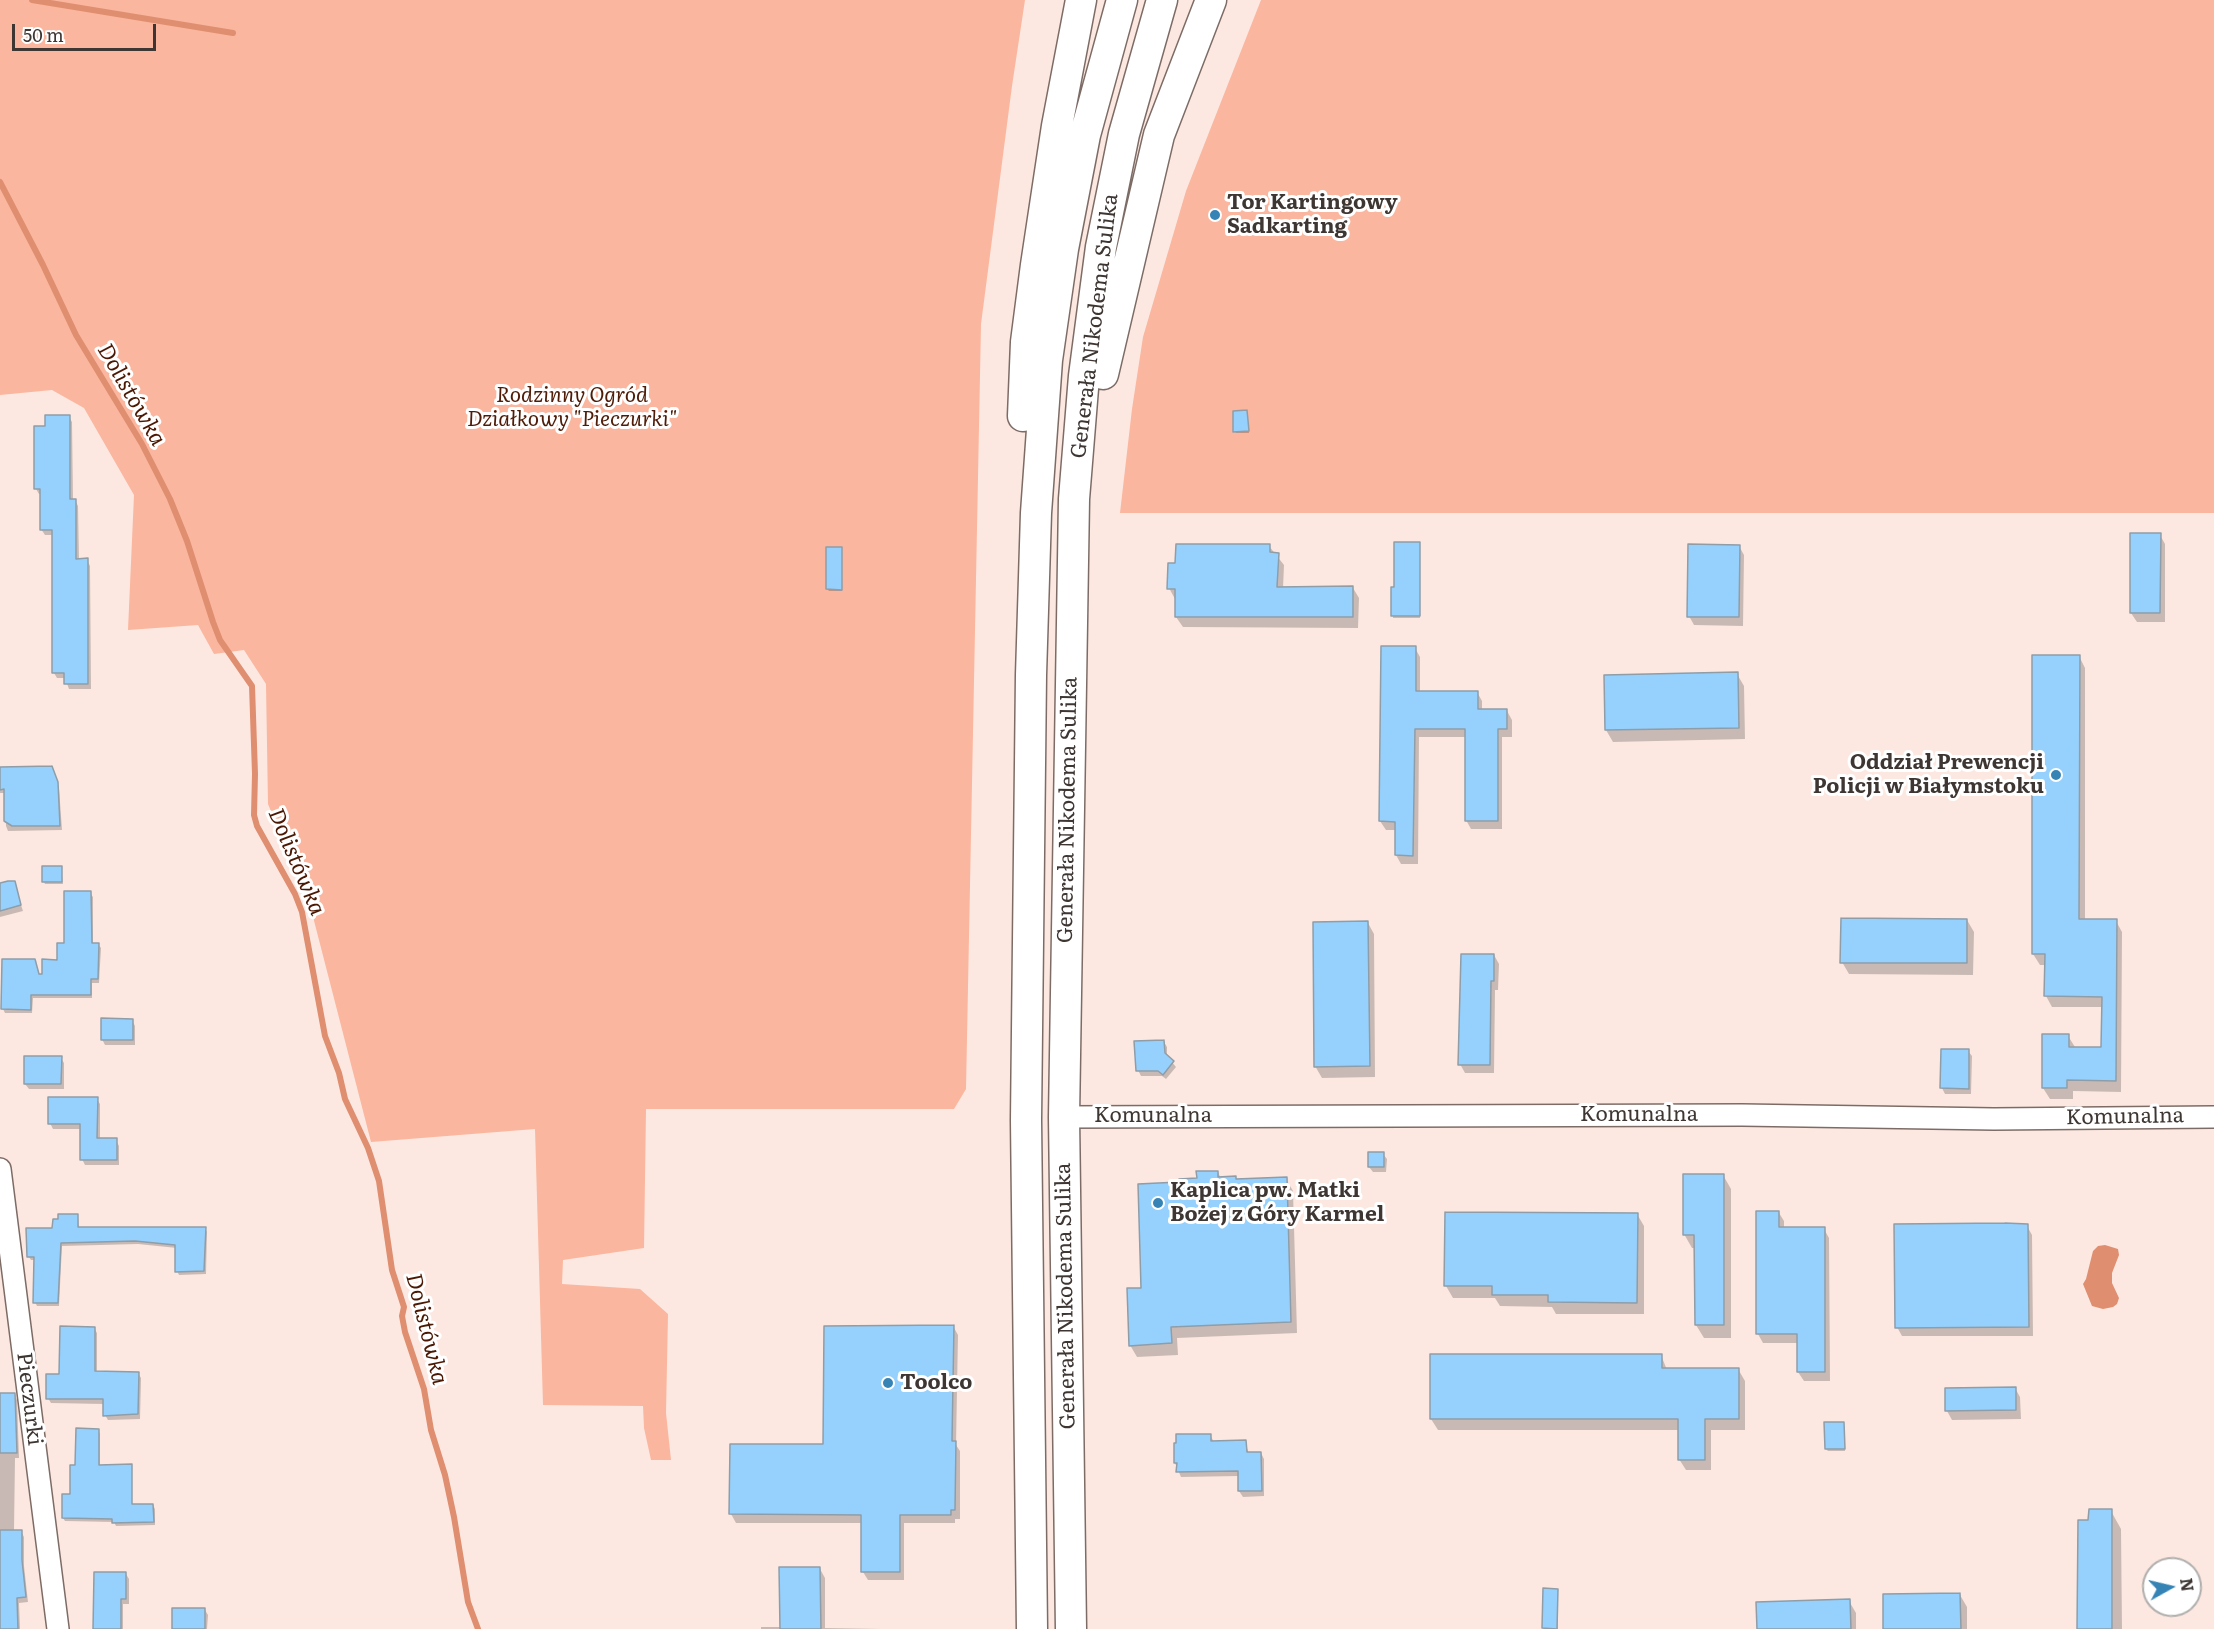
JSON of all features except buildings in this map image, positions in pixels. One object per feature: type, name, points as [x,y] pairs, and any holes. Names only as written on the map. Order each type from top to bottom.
[{"type":"highway","points":[[1031,675],[1018,545],[1026,342],[1057,126],[1080,0]]},
{"type":"highway","name":"Generała Nikodema Sulika","points":[[1032,1629],[1026,1120],[1031,675],[1036,513],[1049,349],[1063,249],[1085,135],[1122,0]]},
{"type":"highway","name":"Generała Nikodema Sulika","points":[[1071,1629],[1064,1117],[1074,499],[1084,376],[1101,247],[1124,134],[1162,0]]},
{"type":"highway","points":[[1071,593],[1089,502],[1100,391],[1143,197],[1159,135],[1210,0]]},
{"type":"street","name":"Komunalna","points":[[1064,1117],[1742,1115],[1994,1119],[2214,1117]]},
{"type":"street","name":"Pieczurki","points":[[0,1169],[58,1629]]},
{"type":"green space","name":"Rodzinny Ogród Działkowy \"Pieczurki\"","points":[[0,0],[1025,0],[981,324],[966,1089],[954,1109],[646,1109],[644,1248],[563,1260],[562,1284],[640,1289],[668,1314],[666,1413],[671,1460],[651,1460],[644,1428],[643,1406],[543,1405],[535,1129],[371,1142],[311,909],[268,804],[266,684],[244,650],[214,654],[198,625],[128,630],[134,495],[84,408],[52,390],[0,395]]},
{"type":"green space","points":[[1261,0],[2214,0],[2214,513],[1120,513],[1143,337],[1186,191]]},
{"type":"shaded area","points":[[2105,1245],[2118,1249],[2119,1255],[2112,1273],[2112,1283],[2119,1298],[2113,1307],[2103,1309],[2092,1306],[2083,1284],[2093,1251],[2098,1246]]},
{"type":"waterway","points":[[32,0],[233,33]]},
{"type":"waterway","name":"Dolistówka","points":[[0,182],[76,335],[142,444],[170,499],[187,541],[220,640],[252,686],[254,815],[257,826],[295,894],[302,912],[325,1036],[339,1073],[345,1099],[368,1148],[379,1181],[392,1270],[404,1307],[402,1316],[405,1332],[424,1389],[431,1430],[445,1475],[454,1517],[468,1602],[478,1629]]},
{"type":"place","name":"Tor Kartingowy Sadkarting","points":[[1215,215]]},
{"type":"place","name":"Oddział Prewencji Policji w Białymstoku","points":[[2056,775]]},
{"type":"place","name":"Kaplica pw. Matki Bożej z Góry Karmel","points":[[1158,1203]]},
{"type":"place","name":"Toolco","points":[[888,1383]]}]
